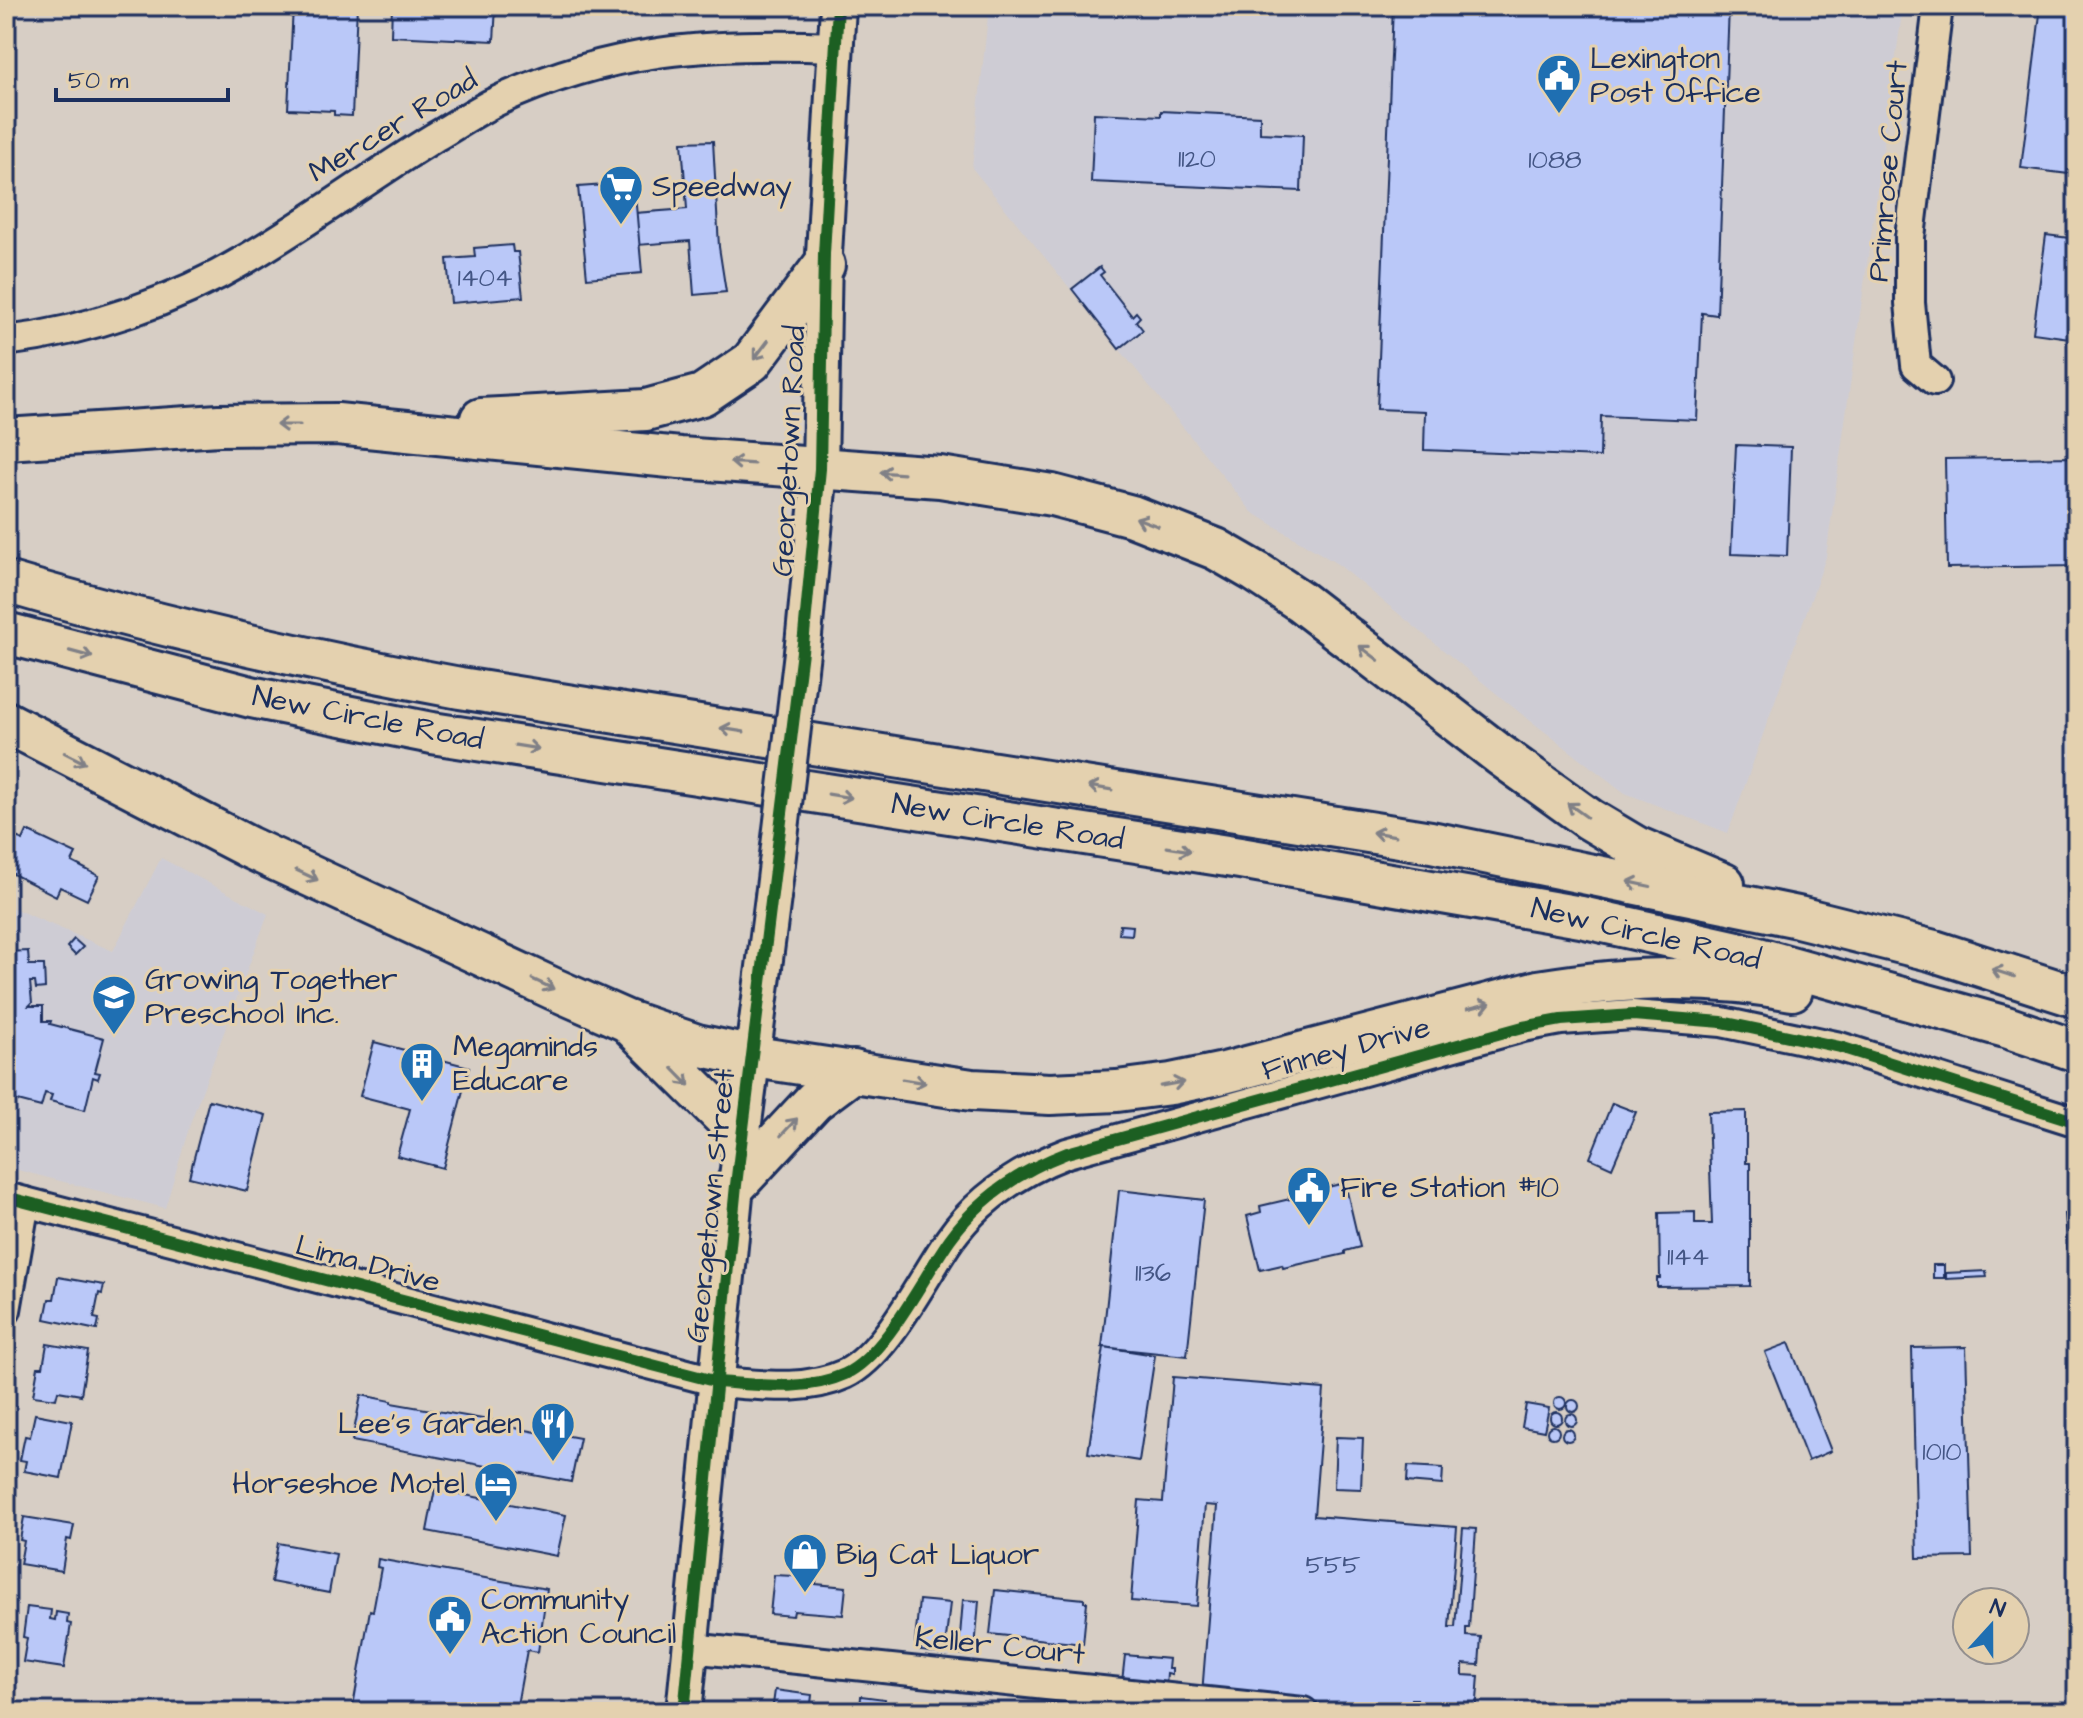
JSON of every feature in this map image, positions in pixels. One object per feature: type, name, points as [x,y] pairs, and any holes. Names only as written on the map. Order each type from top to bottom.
[{"type":"highway","points":[[6,439],[219,425],[337,424],[646,410],[702,395],[751,362],[824,265]]},
{"type":"highway","points":[[337,424],[680,458],[940,477],[1052,495],[1132,516],[1216,549],[1256,572],[1300,601],[1500,755],[1589,819],[1636,847],[1798,917],[1934,951],[2077,997]]},
{"type":"highway","name":"New Circle Road","points":[[6,582],[84,605],[319,662],[460,688],[1431,842],[1798,917]]},
{"type":"highway","name":"New Circle Road","points":[[6,633],[251,697],[432,733],[1240,858],[1581,917],[1733,951],[2006,1027]]},
{"type":"highway","points":[[6,722],[248,847],[554,989],[627,1021],[697,1045],[754,1057],[972,1090],[1050,1094],[1117,1091],[1224,1073],[1538,991],[1586,983],[1638,980],[1756,983],[2006,1027],[2077,1051]]},
{"type":"highway","points":[[627,1021],[742,1135]]},
{"type":"highway","points":[[736,1185],[814,1101],[854,1071]]},
{"type":"main road","name":"Georgetown Road","points":[[773,897],[820,469],[824,265],[838,6]]},
{"type":"main road","name":"Georgetown Street","points":[[684,1712],[736,1185],[773,897]]},
{"type":"street","name":"Primrose Court","points":[[1935,381],[1916,365],[1910,237],[1938,6]]},
{"type":"street","name":"Mercer Road","points":[[6,341],[61,331],[113,316],[193,285],[246,259],[490,104],[541,82],[589,66],[685,48],[755,44],[836,47]]},
{"type":"street","name":"Finney Drive","points":[[718,1382],[792,1386],[846,1373],[863,1362],[883,1341],[951,1238],[974,1211],[1000,1188],[1033,1166],[1067,1153],[1523,1027],[1561,1020],[1633,1015],[1722,1022],[1840,1047],[2077,1122]]},
{"type":"street","name":"Lima Drive","points":[[16,1199],[718,1382]]},
{"type":"street","points":[[6,1310],[16,1199]]},
{"type":"street","name":"Keller Court","points":[[691,1648],[1303,1712]]},
{"type":"shaded area","points":[[989,6],[1903,6],[1826,557],[1728,833],[1625,793],[1519,712],[1339,565],[1252,512],[972,168]]},
{"type":"shaded area","name":"Growing Together Preschool Inc.","points":[[161,858],[268,914],[191,1121],[165,1208],[6,1167],[6,905],[113,951]]},
{"type":"building","points":[[293,6],[357,6],[352,116],[334,115],[334,111],[288,109]]},
{"type":"building","points":[[392,6],[496,6],[494,41],[391,36]]},
{"type":"building","points":[[1393,6],[1729,6],[1717,315],[1702,313],[1697,420],[1601,416],[1600,457],[1424,450],[1425,411],[1377,409]]},
{"type":"building","points":[[2041,6],[2077,6],[2077,175],[2021,168]]},
{"type":"building","points":[[1161,111],[1260,116],[1260,133],[1303,135],[1301,191],[1091,182],[1094,113],[1161,116]]},
{"type":"building","points":[[713,141],[719,247],[726,292],[694,295],[690,241],[637,245],[635,213],[687,209],[682,142]]},
{"type":"building","points":[[634,183],[642,273],[587,278],[578,187]]},
{"type":"building","points":[[2046,235],[2077,239],[2077,339],[2033,333]]},
{"type":"building","points":[[512,245],[513,252],[518,252],[523,297],[451,303],[447,259],[475,257],[474,248]]},
{"type":"building","points":[[1100,267],[1104,272],[1100,275],[1132,316],[1136,312],[1140,317],[1136,321],[1143,330],[1119,349],[1072,289]]},
{"type":"building","points":[[1736,445],[1791,447],[1787,556],[1731,554]]},
{"type":"building","points":[[2077,457],[2077,566],[1947,568],[1945,459]]},
{"type":"building","points":[[27,831],[76,854],[72,862],[99,876],[87,900],[60,887],[56,896],[11,873],[6,885],[6,833],[23,840]]},
{"type":"building","points":[[1120,925],[1133,926],[1132,935],[1119,934]]},
{"type":"building","points":[[74,939],[83,947],[75,955],[67,947]]},
{"type":"building","points":[[28,951],[29,965],[44,965],[45,988],[36,989],[35,982],[30,982],[32,1003],[29,1006],[43,1006],[43,1021],[51,1021],[50,1024],[104,1038],[95,1072],[100,1073],[98,1079],[93,1077],[85,1110],[50,1101],[52,1095],[45,1093],[41,1107],[6,1098],[6,952]]},
{"type":"building","name":"Megaminds Educare","points":[[374,1042],[469,1067],[443,1168],[397,1156],[410,1109],[360,1096]]},
{"type":"building","points":[[209,1100],[266,1115],[247,1191],[189,1177]]},
{"type":"building","points":[[1612,1103],[1636,1112],[1612,1168],[1590,1158]]},
{"type":"building","points":[[1746,1111],[1746,1163],[1750,1163],[1750,1286],[1657,1287],[1657,1278],[1660,1278],[1659,1213],[1695,1212],[1695,1224],[1712,1224],[1708,1112]]},
{"type":"building","points":[[1345,1183],[1360,1247],[1345,1251],[1345,1254],[1260,1270],[1247,1216],[1261,1212],[1260,1206],[1290,1199],[1289,1196]]},
{"type":"building","points":[[1119,1190],[1204,1200],[1187,1356],[1102,1347]]},
{"type":"building","points":[[2077,1213],[2077,1341],[2074,1341],[2065,1214]]},
{"type":"building","points":[[1933,1265],[1944,1265],[1944,1278],[1933,1278]]},
{"type":"building","points":[[1986,1271],[1987,1277],[1946,1279],[1946,1273]]},
{"type":"building","points":[[58,1277],[104,1285],[102,1294],[99,1293],[94,1318],[99,1319],[97,1330],[45,1319],[49,1299],[54,1299]]},
{"type":"building","points":[[1789,1343],[1831,1451],[1808,1461],[1765,1352]]},
{"type":"building","points":[[47,1344],[88,1351],[81,1395],[58,1391],[56,1399],[33,1396],[38,1367],[43,1367]]},
{"type":"building","points":[[1104,1347],[1155,1355],[1139,1461],[1088,1453]]},
{"type":"building","points":[[1966,1347],[1972,1557],[1917,1558],[1912,1348]]},
{"type":"building","points":[[1173,1377],[1324,1389],[1314,1516],[1457,1527],[1449,1627],[1455,1627],[1463,1528],[1476,1529],[1466,1636],[1481,1637],[1479,1665],[1463,1664],[1463,1675],[1479,1676],[1476,1712],[1458,1710],[1458,1705],[1427,1702],[1426,1712],[1416,1712],[1417,1699],[1412,1699],[1412,1711],[1316,1703],[1316,1706],[1202,1694],[1217,1506],[1205,1505],[1197,1606],[1131,1601],[1139,1500],[1163,1502]]},
{"type":"building","points":[[361,1395],[500,1422],[499,1425],[580,1438],[571,1482],[352,1441]]},
{"type":"building","points":[[1560,1397],[1566,1403],[1560,1409],[1554,1403]]},
{"type":"building","points":[[1573,1400],[1579,1406],[1573,1412],[1567,1406]]},
{"type":"building","points":[[1526,1404],[1549,1408],[1544,1431],[1522,1427]]},
{"type":"building","points":[[1556,1412],[1562,1418],[1556,1424],[1550,1418]]},
{"type":"building","points":[[35,1414],[72,1421],[61,1478],[24,1471],[26,1461],[20,1460],[25,1436],[30,1437]]},
{"type":"building","points":[[1571,1414],[1577,1420],[1571,1426],[1565,1420]]},
{"type":"building","points":[[1553,1426],[1559,1432],[1553,1438],[1547,1432]]},
{"type":"building","points":[[1568,1429],[1574,1435],[1568,1441],[1562,1435]]},
{"type":"building","points":[[1336,1437],[1363,1438],[1361,1489],[1334,1488]]},
{"type":"building","points":[[1408,1466],[1443,1468],[1442,1485],[1407,1482]]},
{"type":"building","name":"Horseshoe Motel","points":[[435,1489],[566,1515],[557,1556],[427,1531]]},
{"type":"building","points":[[24,1517],[74,1525],[71,1540],[67,1539],[62,1571],[20,1564]]},
{"type":"building","points":[[278,1543],[336,1554],[329,1593],[271,1582]]},
{"type":"building","points":[[378,1559],[547,1589],[538,1652],[527,1650],[516,1711],[522,1712],[352,1712],[370,1610],[373,1611],[381,1568],[377,1567]]},
{"type":"building","points":[[794,1571],[817,1573],[816,1584],[846,1587],[843,1615],[794,1611],[793,1616],[770,1614],[774,1575],[794,1576]]},
{"type":"building","points":[[995,1590],[1084,1599],[1087,1602],[1083,1644],[990,1634]]},
{"type":"building","points":[[919,1600],[950,1603],[945,1647],[939,1647],[938,1653],[921,1651],[922,1644],[915,1643]]},
{"type":"building","points":[[963,1600],[979,1601],[975,1649],[972,1649],[971,1655],[960,1654],[959,1648]]},
{"type":"building","points":[[27,1607],[51,1610],[50,1619],[55,1620],[56,1612],[68,1614],[67,1623],[71,1624],[64,1668],[23,1662]]},
{"type":"building","points":[[1125,1655],[1169,1659],[1168,1669],[1172,1669],[1172,1675],[1167,1674],[1166,1686],[1122,1682]]},
{"type":"building","points":[[7,1687],[15,1712],[6,1712]]},
{"type":"building","points":[[775,1690],[812,1695],[810,1712],[772,1712]]},
{"type":"building","points":[[861,1696],[885,1699],[884,1706],[891,1706],[890,1712],[860,1712]]},
{"type":"building","points":[[925,1703],[982,1709],[981,1712],[924,1712]]},
{"type":"cycle path","points":[[684,1712],[736,1185],[804,635],[820,469],[824,254],[838,6]]},
{"type":"cycle path","points":[[6,1197],[718,1382],[782,1386],[830,1380],[860,1364],[890,1333],[961,1224],[1002,1187],[1033,1168],[1067,1153],[1523,1027],[1561,1020],[1633,1015],[1722,1022],[1840,1047],[2077,1122]]},
{"type":"place","name":"Lexington Post Office","points":[[1559,115]]},
{"type":"place","name":"Speedway","points":[[621,226]]},
{"type":"place","name":"Growing Together Preschool Inc.","points":[[114,1036]]},
{"type":"place","name":"Megaminds Educare","points":[[422,1103]]},
{"type":"place","name":"Fire Station #10","points":[[1309,1227]]},
{"type":"place","name":"Lee's Garden","points":[[553,1463]]},
{"type":"place","name":"Horseshoe Motel","points":[[496,1523]]},
{"type":"place","name":"Big Cat Liquor","points":[[805,1594]]},
{"type":"place","name":"Community Action Council","points":[[450,1656]]}]
